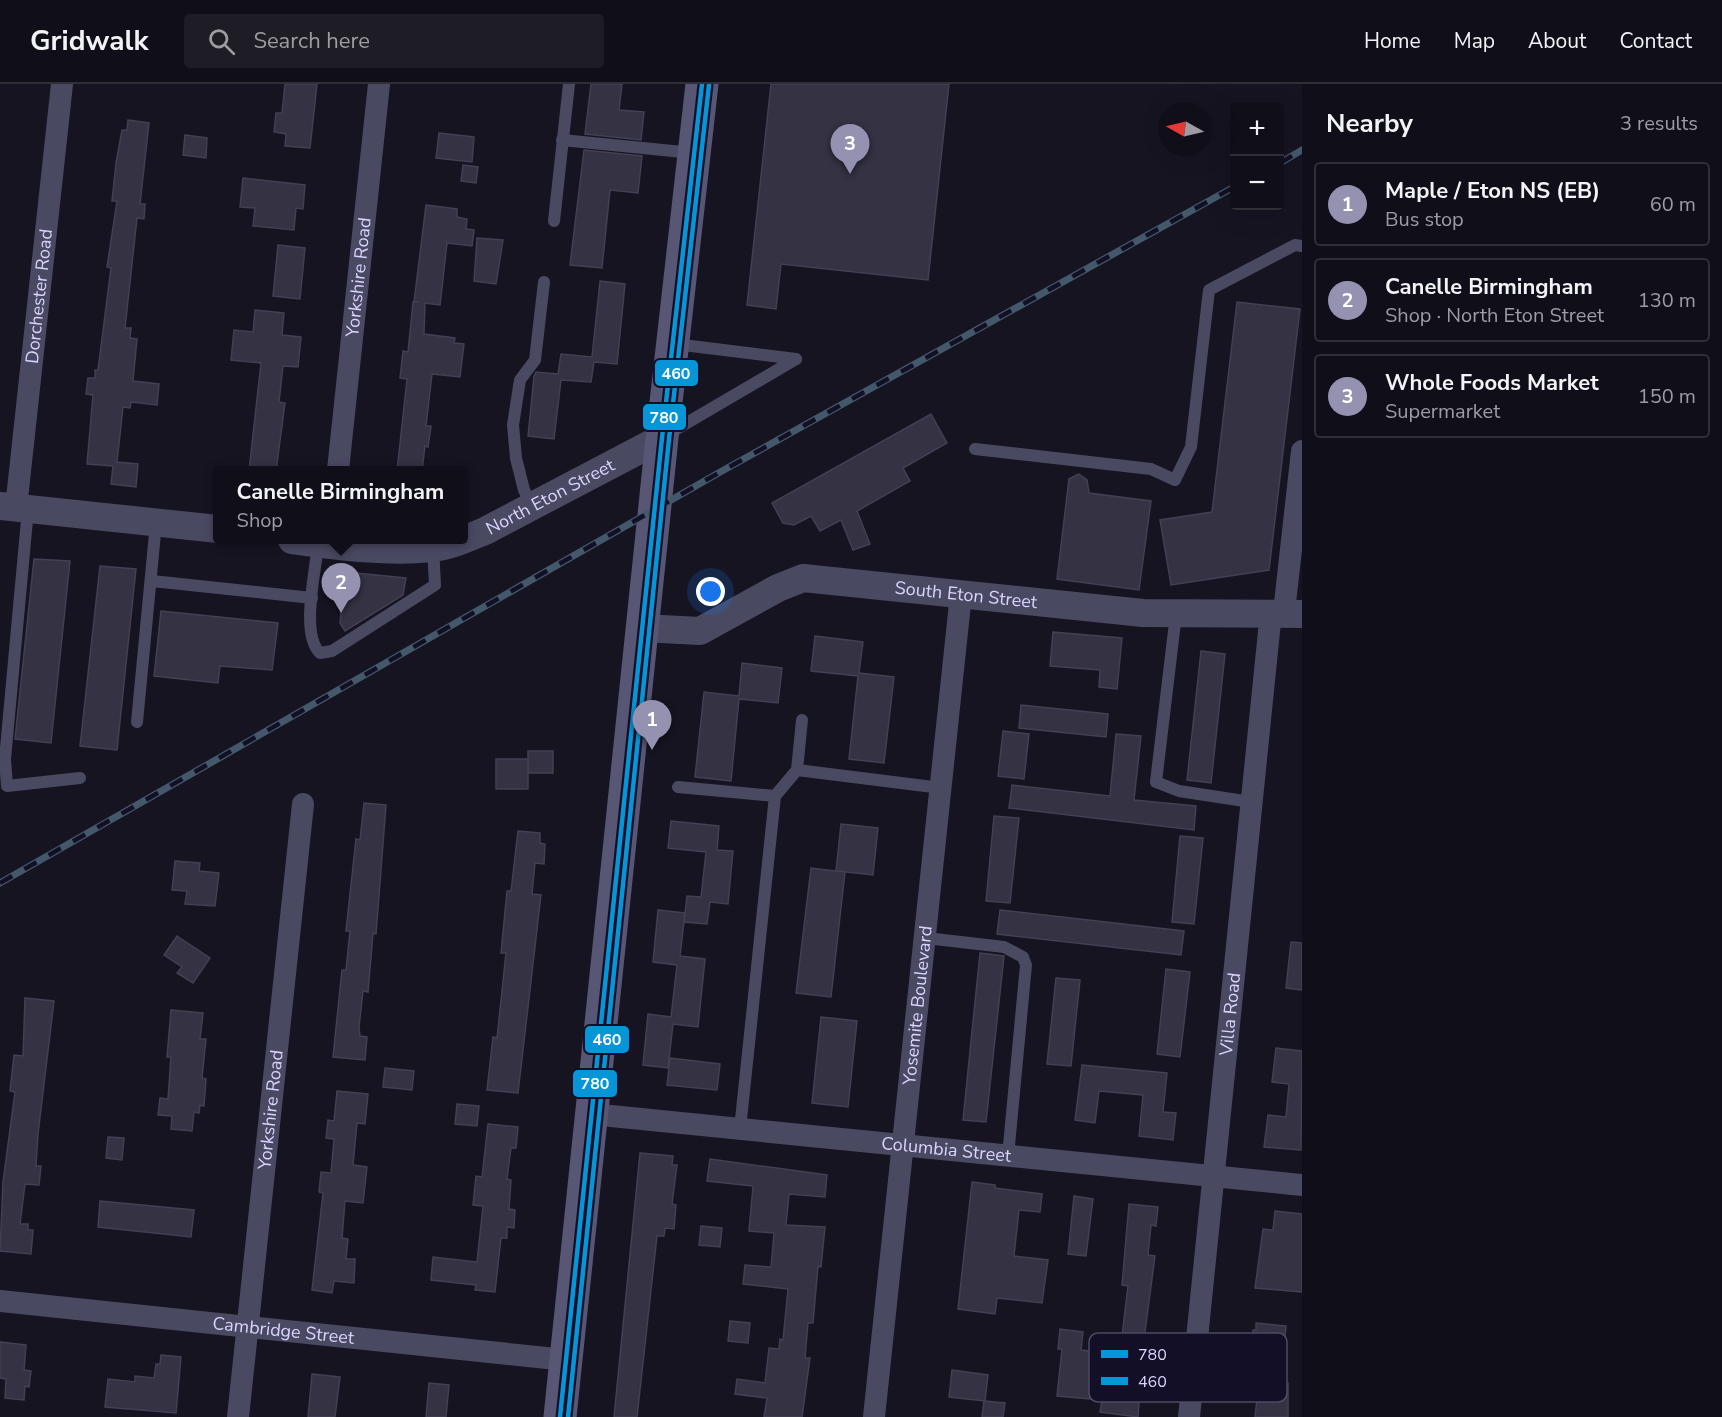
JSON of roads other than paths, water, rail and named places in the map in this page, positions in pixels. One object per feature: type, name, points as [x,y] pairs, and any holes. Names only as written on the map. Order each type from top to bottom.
[{"type":"main road","points":[[560,1417],[662,438],[702,84]]},
{"type":"street","name":"Dorchester Road","points":[[15,507],[62,84]]},
{"type":"street","name":"Yorkshire Road","points":[[339,466],[379,84]]},
{"type":"street","name":"North Eton Street","points":[[468,538],[662,438]]},
{"type":"street","name":"Villa Road","points":[[1197,1333],[1251,802],[1286,613],[1301,461]]},
{"type":"street","points":[[15,507],[213,528]]},
{"type":"street","name":"North Eton Street","points":[[349,544],[398,549],[433,548],[452,544]]},
{"type":"street","name":"South Eton Street","points":[[642,628],[700,631],[777,588],[803,578],[1143,613],[1286,613]]},
{"type":"street","name":"Yosemite Boulevard","points":[[874,1417],[961,594]]},
{"type":"street","name":"Yorkshire Road","points":[[238,1417],[303,804]]},
{"type":"street","name":"Columbia Street","points":[[591,1114],[1302,1185]]},
{"type":"street","name":"Cambridge Street","points":[[0,1301],[566,1360]]},
{"type":"street","name":"Villa Road","points":[[1189,1417],[1190,1402]]},
{"type":"lane","points":[[554,221],[568,84]]},
{"type":"lane","points":[[562,140],[694,154]]},
{"type":"lane","points":[[975,449],[1151,469],[1174,480],[1191,447],[1209,290],[1295,245],[1302,246]]},
{"type":"lane","points":[[532,506],[524,490],[516,458],[513,425],[520,380],[535,360],[544,282]]},
{"type":"lane","points":[[662,438],[693,417],[796,359],[673,344]]},
{"type":"lane","points":[[15,507],[5,759],[7,786],[80,778]]},
{"type":"lane","points":[[137,722],[156,522]]},
{"type":"lane","points":[[319,544],[310,627],[312,646],[320,653],[332,651],[435,585],[433,548]]},
{"type":"lane","points":[[152,581],[312,598]]},
{"type":"lane","points":[[1176,614],[1156,782],[1179,791],[1251,802]]},
{"type":"lane","points":[[740,1129],[775,796],[797,770],[802,720]]},
{"type":"lane","points":[[797,770],[940,788]]},
{"type":"lane","points":[[678,787],[775,796]]},
{"type":"lane","points":[[926,938],[1004,947],[1023,957],[1026,965],[1008,1156]]},
{"type":"railway","points":[[1284,161],[1302,150]]},
{"type":"railway","points":[[0,883],[722,471],[1230,189]]},
{"type":"place","name":"Whole Foods Market","points":[[850,174]]},
{"type":"place","name":"Canelle Birmingham","points":[[341,613]]},
{"type":"place","name":"Maple / Eton NS (EB)","points":[[652,750]]}]
